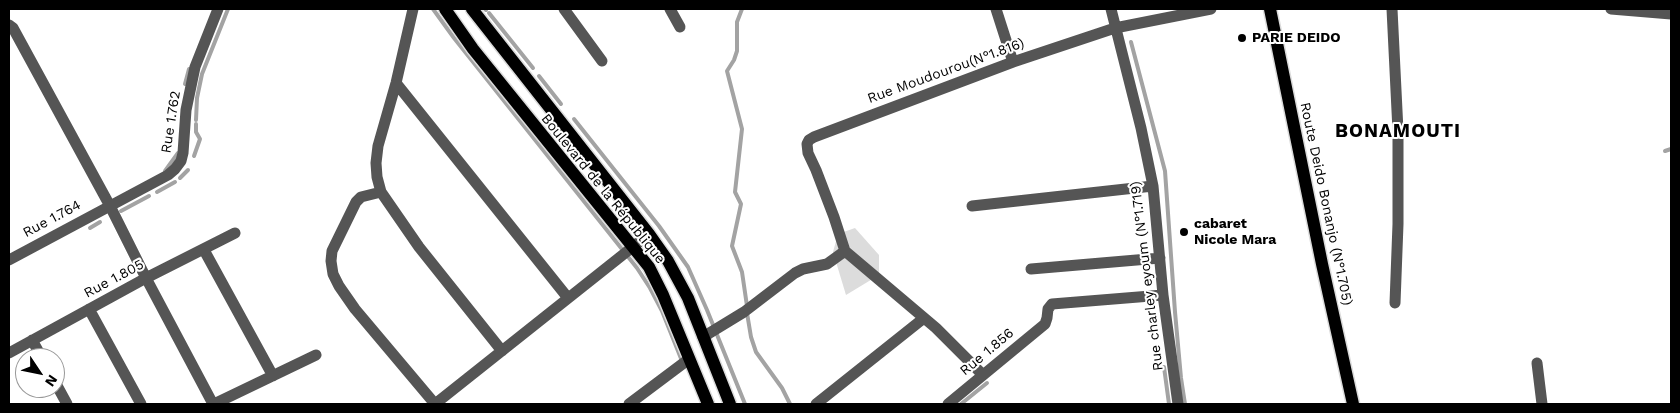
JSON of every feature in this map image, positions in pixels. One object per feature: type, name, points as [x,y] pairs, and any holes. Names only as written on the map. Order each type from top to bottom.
[{"type":"main road","name":"Boulevard de la République","points":[[445,9],[478,56],[648,267],[656,280],[708,404]]},
{"type":"main road","name":"Boulevard de la République","points":[[472,9],[649,234],[679,279],[688,298],[712,332],[730,404]]},
{"type":"main road","name":"Route Deido Bonanjo (N°1.705)","points":[[1270,9],[1322,264],[1353,404]]},
{"type":"street","name":"Rue 1.762","points":[[110,206],[168,175],[180,161],[183,153],[186,110],[195,67],[218,9]]},
{"type":"street","points":[[413,9],[396,83],[378,146],[377,170],[381,192],[419,247],[502,350]]},
{"type":"street","points":[[564,9],[602,61]]},
{"type":"street","points":[[670,9],[680,27]]},
{"type":"street","points":[[996,9],[1013,62]]},
{"type":"street","name":"Rue charley eyoum (N°1.719)","points":[[1111,9],[1141,128],[1153,186],[1163,295],[1178,404]]},
{"type":"street","name":"Rue Moudourou(N°1.816)","points":[[845,251],[808,153],[807,144],[810,140],[826,131],[1013,62],[1115,28],[1211,9]]},
{"type":"street","points":[[1392,9],[1398,131],[1398,243],[1395,303]]},
{"type":"street","points":[[1611,9],[1653,10],[1671,14]]},
{"type":"street","points":[[9,25],[13,28],[110,206],[213,404],[316,355]]},
{"type":"street","points":[[396,83],[568,298]]},
{"type":"street","points":[[972,206],[1153,186]]},
{"type":"street","points":[[381,192],[361,197],[356,202],[332,251],[333,274],[355,309],[435,404],[649,234]]},
{"type":"street","name":"Rue 1.764","points":[[9,260],[110,206]]},
{"type":"street","name":"Rue 1.805","points":[[9,353],[146,278],[235,233]]},
{"type":"street","points":[[204,250],[273,376]]},
{"type":"street","points":[[712,332],[748,309],[794,273],[802,269],[827,264],[845,251],[948,339],[983,375]]},
{"type":"street","points":[[1031,269],[1160,258]]},
{"type":"street","name":"Rue 1.856","points":[[948,404],[1045,324],[1048,318],[1048,309],[1052,304],[1163,295]]},
{"type":"street","points":[[90,309],[141,404]]},
{"type":"street","points":[[816,404],[924,318]]},
{"type":"street","points":[[32,340],[36,348]]},
{"type":"street","points":[[629,404],[690,359]]},
{"type":"street","points":[[1537,363],[1542,404]]},
{"type":"shaded area","points":[[855,228],[879,255],[879,275],[846,295],[833,252],[838,234]]},
{"type":"waterway","points":[[196,120],[197,98],[202,74],[228,9]]},
{"type":"waterway","points":[[433,9],[637,268],[662,311],[682,361]]},
{"type":"waterway","points":[[742,9],[737,22],[737,51],[727,71],[742,129],[735,192],[741,204],[732,246],[742,272],[747,306]]},
{"type":"waterway","points":[[489,13],[533,68]]},
{"type":"waterway","points":[[1131,42],[1165,171],[1175,312],[1185,404]]},
{"type":"waterway","points":[[185,84],[189,69]]},
{"type":"waterway","points":[[539,76],[561,104]]},
{"type":"waterway","points":[[574,119],[659,226],[688,267],[745,404]]},
{"type":"waterway","points":[[194,156],[200,139],[196,132],[196,124]]},
{"type":"waterway","points":[[1665,151],[1671,149]]},
{"type":"waterway","points":[[165,171],[178,153]]},
{"type":"waterway","points":[[180,178],[188,170]]},
{"type":"waterway","points":[[157,192],[175,182]]},
{"type":"waterway","points":[[121,211],[149,196]]},
{"type":"waterway","points":[[90,228],[100,222]]},
{"type":"waterway","points":[[747,313],[756,352],[782,388],[790,404]]},
{"type":"waterway","points":[[1164,367],[1169,404]]},
{"type":"waterway","points":[[961,404],[987,383]]},
{"type":"place","name":"PARIE DEIDO","points":[[1242,38]]},
{"type":"place","name":"cabaret Nicole Mara","points":[[1184,232]]},
{"type":"district","name":"BONAMOUTI","points":[[1398,131]]}]
